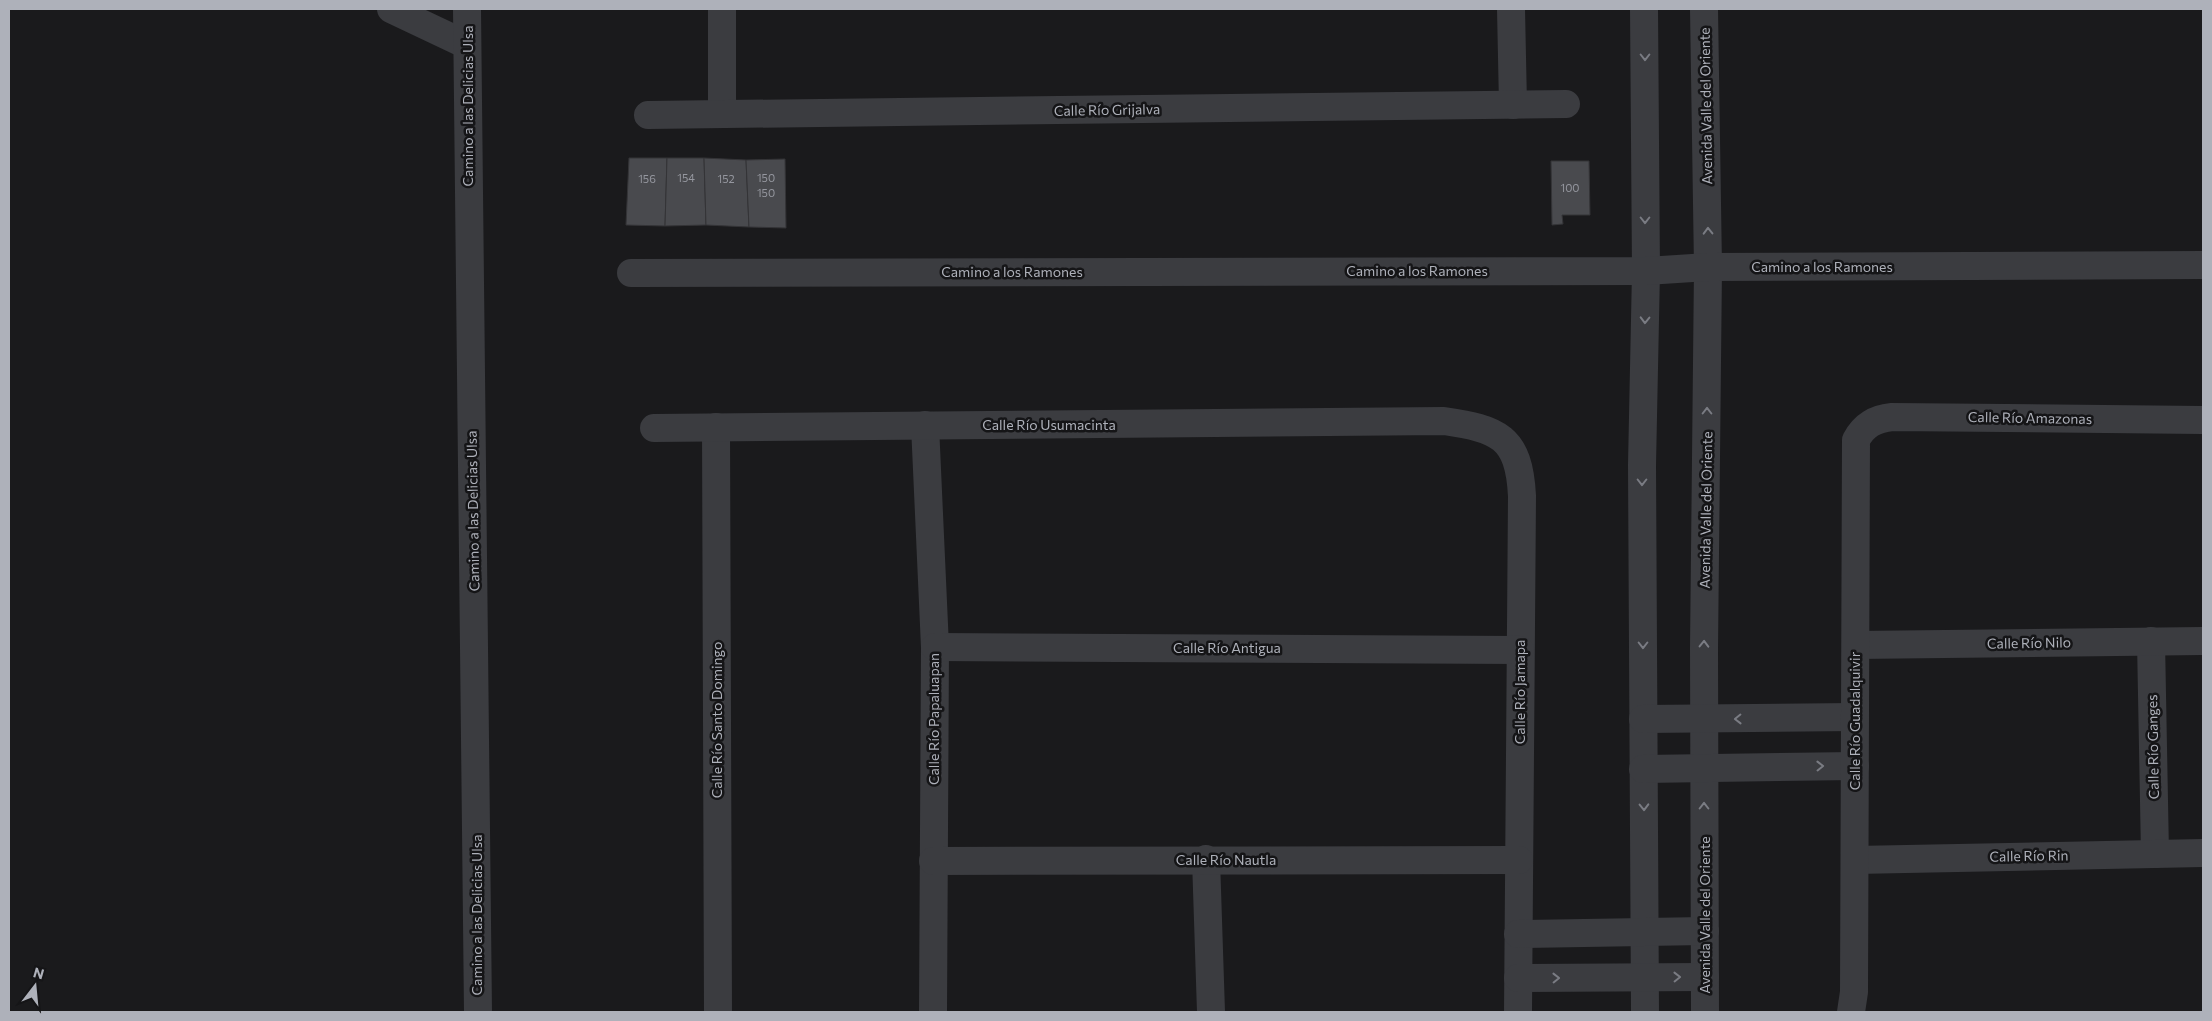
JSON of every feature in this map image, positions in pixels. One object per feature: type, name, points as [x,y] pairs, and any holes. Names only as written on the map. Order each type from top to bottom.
[{"type":"street","points":[[391,9],[468,45]]},
{"type":"street","name":"Camino a las Delicias Ulsa","points":[[468,9],[478,1012]]},
{"type":"street","points":[[722,9],[722,114]]},
{"type":"street","points":[[1511,9],[1513,105]]},
{"type":"street","points":[[1644,9],[1646,271],[1642,465],[1645,1012]]},
{"type":"street","name":"Avenida Valle del Oriente","points":[[1704,9],[1708,267],[1704,719],[1705,1012]]},
{"type":"street","name":"Calle Río Grijalva","points":[[648,115],[1566,104]]},
{"type":"street","name":"Camino a los Ramones","points":[[630,273],[1646,271],[1708,267],[2203,265]]},
{"type":"street","name":"Calle Río Amazonas","points":[[1861,431],[1875,420],[1892,417],[2203,420]]},
{"type":"street","name":"Calle Río Usumacinta","points":[[654,428],[1444,421]]},
{"type":"street","name":"Calle Río Jamapa","points":[[1444,421],[1474,426],[1497,435],[1512,448],[1520,468],[1522,496],[1518,1012]]},
{"type":"street","name":"Calle Río Papaluapan","points":[[925,425],[935,647],[934,1012]]},
{"type":"street","name":"Calle Río Santo Domingo","points":[[716,427],[718,1012]]},
{"type":"street","name":"Calle Río Guadalquivir","points":[[1851,1012],[1854,992],[1856,440],[1861,431]]},
{"type":"street","name":"Calle Río Nilo","points":[[1856,645],[2203,641]]},
{"type":"street","name":"Calle Río Ganges","points":[[2150,642],[2155,854]]},
{"type":"street","name":"Calle Río Antigua","points":[[935,647],[1520,650]]},
{"type":"street","points":[[1643,720],[1855,717]]},
{"type":"street","points":[[1643,769],[1855,766]]},
{"type":"street","name":"Calle Río Rin","points":[[1855,860],[2203,853]]},
{"type":"street","points":[[1206,859],[1211,1012]]},
{"type":"street","name":"Calle Río Nautla","points":[[933,861],[1206,859],[1519,860]]},
{"type":"street","points":[[1518,934],[1705,932]]},
{"type":"street","points":[[1518,978],[1705,977]]},
{"type":"building","points":[[629,158],[667,158],[665,226],[626,225]]},
{"type":"building","points":[[667,158],[704,158],[706,225],[665,226]]},
{"type":"building","points":[[704,158],[746,160],[749,227],[706,225]]},
{"type":"building","points":[[785,159],[786,228],[749,227],[746,160]]},
{"type":"building","points":[[1551,161],[1589,161],[1590,215],[1562,215],[1563,224],[1552,225]]}]
